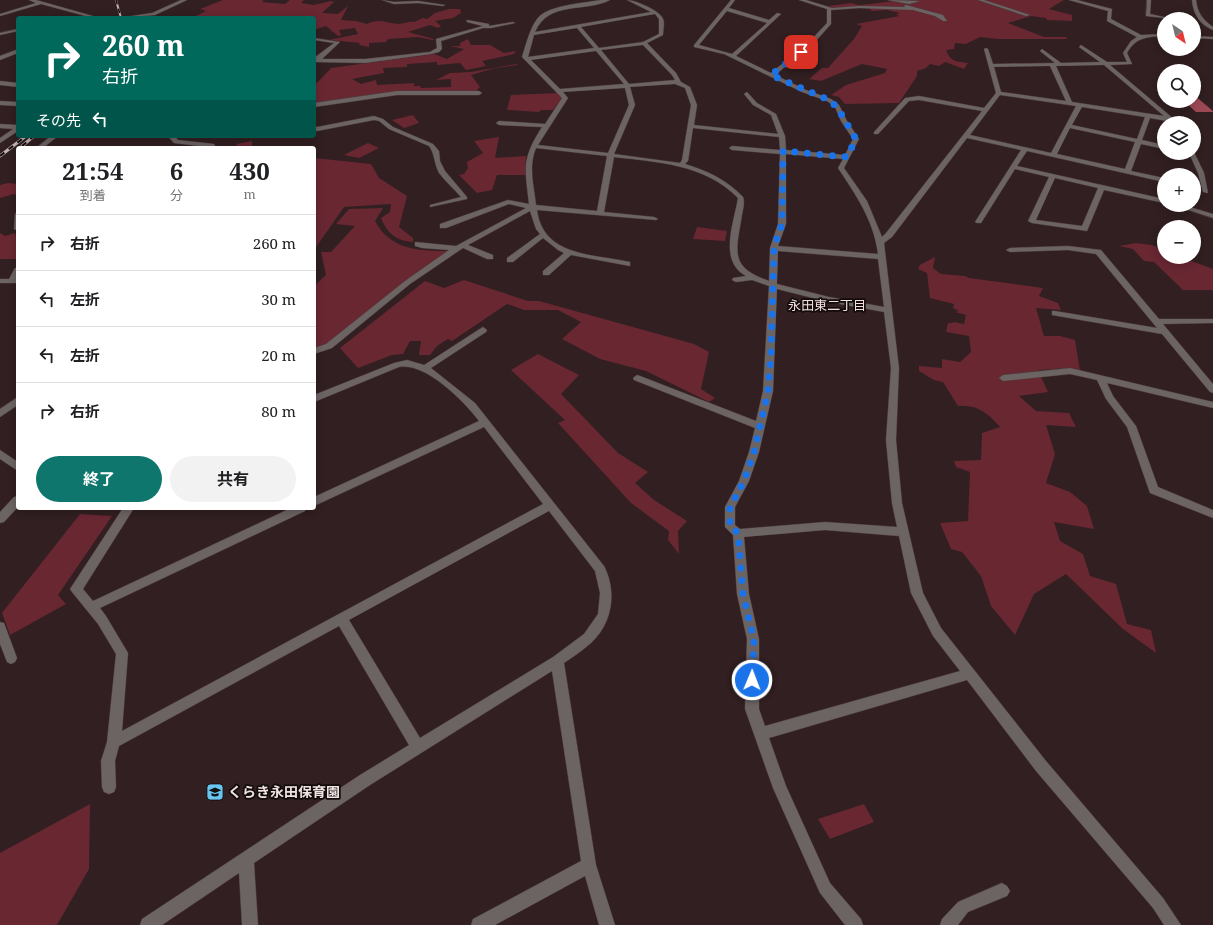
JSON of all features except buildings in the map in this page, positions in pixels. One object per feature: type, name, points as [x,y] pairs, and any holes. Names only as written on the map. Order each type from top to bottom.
[{"type":"street","points":[[31,0],[90,16]]},
{"type":"street","points":[[0,15],[56,0]]},
{"type":"street","points":[[142,16],[160,12],[185,0]]},
{"type":"street","points":[[384,0],[394,3],[418,2],[443,5]]},
{"type":"street","points":[[526,59],[538,20],[545,14],[558,9],[608,0]]},
{"type":"street","points":[[526,59],[644,43],[661,35],[661,19],[655,13],[629,0]]},
{"type":"street","points":[[733,0],[696,46],[726,53],[771,75],[829,100],[837,106],[844,121],[859,139],[841,168],[864,201],[880,242],[895,368],[891,440],[897,502],[917,593],[937,632],[1040,766],[1158,903],[1174,925]]},
{"type":"street","points":[[801,0],[829,9],[859,7],[912,9],[930,12],[941,16],[941,18],[945,20]]},
{"type":"street","points":[[890,0],[909,3],[918,1],[915,0]]},
{"type":"street","points":[[980,0],[1028,14]]},
{"type":"street","points":[[1074,0],[1110,10],[1109,20],[1139,36],[1157,35]]},
{"type":"street","points":[[1149,0],[1148,15],[1157,17]]},
{"type":"street","points":[[1194,0],[1194,6],[1202,23],[1213,29]]},
{"type":"street","points":[[909,3],[906,6],[912,9]]},
{"type":"street","points":[[726,9],[770,22]]},
{"type":"street","points":[[771,75],[812,42],[829,23],[829,9]]},
{"type":"street","points":[[533,34],[655,13]]},
{"type":"street","points":[[733,56],[779,14]]},
{"type":"street","points":[[469,21],[479,22],[491,28]]},
{"type":"street","points":[[316,60],[365,61],[431,53],[440,48],[438,40],[483,26],[491,28],[513,23]]},
{"type":"street","points":[[578,26],[627,85],[632,106],[611,154],[600,213]]},
{"type":"street","points":[[0,34],[16,30]]},
{"type":"street","points":[[991,66],[1130,63],[1125,53],[1128,45],[1139,36]]},
{"type":"street","points":[[1201,37],[1213,38]]},
{"type":"street","points":[[316,39],[338,42],[316,59]]},
{"type":"street","points":[[644,43],[674,74],[678,83]]},
{"type":"street","points":[[1080,46],[1105,63],[1167,116]]},
{"type":"street","points":[[6,49],[16,47]]},
{"type":"street","points":[[986,48],[999,93]]},
{"type":"street","points":[[1042,50],[1059,64]]},
{"type":"street","points":[[0,58],[16,52]]},
{"type":"street","points":[[526,59],[565,98],[534,146],[529,157],[532,207],[543,235],[554,247],[569,253],[627,264]]},
{"type":"street","points":[[1052,64],[1070,104]]},
{"type":"street","points":[[0,83],[16,84]]},
{"type":"street","points":[[559,91],[627,85],[678,83],[687,87],[694,105],[685,161],[681,165]]},
{"type":"street","points":[[316,105],[397,93],[479,93]]},
{"type":"street","points":[[999,93],[1157,118]]},
{"type":"street","points":[[880,242],[889,235],[999,93]]},
{"type":"street","points":[[747,94],[755,104],[774,114],[782,136],[783,151],[782,224],[774,248],[771,354],[768,392],[754,452],[744,481],[730,507],[730,526],[738,533],[743,594],[754,640],[752,709],[780,788],[825,888],[855,925]]},
{"type":"street","points":[[876,133],[896,113],[907,99],[919,98],[986,110]]},
{"type":"street","points":[[0,103],[16,104]]},
{"type":"street","points":[[1053,155],[1080,105]]},
{"type":"street","points":[[1128,171],[1148,116]]},
{"type":"street","points":[[316,129],[374,118],[381,120],[391,128],[431,145],[436,151],[437,161],[442,172],[464,198],[432,206]]},
{"type":"street","points":[[499,123],[547,126]]},
{"type":"street","points":[[1,126],[16,128]]},
{"type":"street","points":[[690,126],[782,136]]},
{"type":"street","points":[[1069,126],[1157,146]]},
{"type":"street","points":[[0,142],[16,130]]},
{"type":"street","points":[[9,135],[16,135]]},
{"type":"street","points":[[966,136],[1157,178]]},
{"type":"street","points":[[42,146],[52,138]]},
{"type":"street","points":[[173,138],[176,142],[212,146]]},
{"type":"street","points":[[534,146],[611,154],[681,165],[724,182],[734,189],[741,198],[734,247],[735,263],[739,270],[750,278],[773,287],[887,310]]},
{"type":"street","points":[[732,148],[847,157]]},
{"type":"street","points":[[979,222],[1025,148]]},
{"type":"street","points":[[1195,160],[1201,172],[1203,189]]},
{"type":"street","points":[[1013,167],[1157,199]]},
{"type":"street","points":[[1052,177],[1032,221],[1084,229],[1102,187]]},
{"type":"street","points":[[443,226],[508,202],[532,207],[654,219]]},
{"type":"street","points":[[316,350],[329,346],[411,281],[460,247],[504,224],[532,207]]},
{"type":"street","points":[[1201,211],[1213,216]]},
{"type":"street","points":[[510,260],[543,235]]},
{"type":"street","points":[[418,244],[422,246],[460,247],[490,257]]},
{"type":"street","points":[[774,248],[881,257]]},
{"type":"street","points":[[1010,250],[1068,248],[1098,252],[1213,390]]},
{"type":"street","points":[[546,273],[569,253]]},
{"type":"street","points":[[736,280],[750,278]]},
{"type":"street","points":[[0,281],[15,281]]},
{"type":"street","points":[[1055,313],[1165,332]]},
{"type":"street","points":[[1156,322],[1213,321]]},
{"type":"street","points":[[424,368],[483,330]]},
{"type":"street","points":[[148,925],[246,861],[365,780],[557,662],[588,638],[604,615],[606,594],[600,569],[472,405],[424,368],[407,363],[397,365],[316,398]]},
{"type":"street","points":[[1003,378],[1070,371],[1213,405]]},
{"type":"street","points":[[637,378],[760,426]]},
{"type":"street","points":[[1101,379],[1109,398],[1131,426],[1154,490],[1213,514]]},
{"type":"street","points":[[0,414],[16,402]]},
{"type":"street","points":[[316,501],[485,422]]},
{"type":"street","points":[[0,454],[16,466]]},
{"type":"street","points":[[0,519],[16,502]]},
{"type":"street","points":[[114,742],[550,505]]},
{"type":"street","points":[[109,787],[108,761],[114,742],[122,653],[102,620],[76,589],[128,510]]},
{"type":"street","points":[[91,607],[297,510]]},
{"type":"street","points":[[738,533],[825,526],[904,532]]},
{"type":"street","points":[[342,618],[418,748]]},
{"type":"street","points":[[0,627],[11,658]]},
{"type":"street","points":[[557,662],[589,865],[607,925]]},
{"type":"street","points":[[761,734],[969,674]]},
{"type":"street","points":[[246,861],[250,925]]},
{"type":"street","points":[[479,925],[589,865]]},
{"type":"street","points":[[948,925],[963,907],[1002,892]]},
{"type":"shaded area","points":[[223,0],[264,0],[262,2],[285,4],[290,0],[304,0],[301,3],[314,5],[331,1],[334,2],[322,13],[338,14],[348,6],[341,20],[356,21],[367,24],[375,21],[398,24],[414,22],[423,18],[427,19],[435,13],[449,9],[460,9],[461,13],[453,18],[435,21],[441,26],[438,28],[430,25],[408,32],[434,39],[433,40],[418,37],[388,39],[386,42],[369,43],[369,47],[359,45],[360,43],[329,40],[358,34],[355,28],[339,30],[341,35],[338,36],[326,26],[316,29],[316,16],[196,16],[206,11],[200,9]]},
{"type":"shaded area","points":[[901,0],[1064,0],[1049,9],[1072,15],[1072,21],[1047,20],[1046,18],[1031,16],[1008,23],[1044,37],[1066,37],[1067,39],[998,39],[980,37],[966,44],[955,43],[954,49],[946,50],[949,57],[952,59],[968,63],[964,69],[945,62],[939,66],[930,64],[926,68],[917,71],[917,76],[899,103],[845,104],[839,97],[831,95],[846,85],[885,73],[887,69],[862,64],[821,81],[809,79],[822,68],[828,68],[854,39],[862,26],[856,24],[899,16],[896,14],[900,13],[887,10],[872,11],[867,7],[833,8],[828,6],[852,3],[858,5]]},
{"type":"shaded area","points":[[468,39],[471,45],[490,45],[504,53],[516,51],[514,54],[482,61],[486,66],[466,70],[460,63],[437,65],[437,62],[407,64],[407,67],[383,68],[384,73],[352,79],[361,84],[376,80],[377,85],[414,83],[414,86],[420,86],[421,88],[451,87],[451,79],[436,80],[450,73],[471,72],[516,64],[518,65],[495,68],[471,75],[480,87],[476,91],[397,91],[316,104],[316,83],[331,68],[434,54],[447,59],[464,49],[450,46],[460,46],[460,43]]},
{"type":"shaded area","points":[[558,93],[562,98],[553,110],[541,110],[539,112],[507,110],[511,95]]},
{"type":"shaded area","points":[[1201,101],[1213,111],[1213,112],[1196,112],[1192,108],[1201,108]]},
{"type":"shaded area","points":[[413,115],[419,123],[404,128],[392,120]]},
{"type":"shaded area","points":[[499,137],[495,158],[526,156],[525,175],[497,175],[492,190],[477,193],[459,175],[464,174],[468,168],[467,162],[483,153],[474,141]]},
{"type":"shaded area","points":[[252,141],[252,146],[236,146],[237,144]]},
{"type":"shaded area","points":[[368,143],[379,148],[359,158],[344,155]]},
{"type":"shaded area","points":[[316,158],[371,164],[379,178],[407,196],[399,227],[413,238],[413,242],[397,238],[389,232],[383,223],[381,218],[390,212],[391,204],[344,207],[316,247]]},
{"type":"shaded area","points":[[8,183],[16,184],[16,195],[14,194],[0,198],[0,185]]},
{"type":"shaded area","points":[[383,208],[375,221],[389,238],[398,244],[429,251],[451,251],[413,276],[325,345],[316,347],[316,284],[326,275],[321,252],[331,252],[355,226],[336,224],[349,209]]},
{"type":"shaded area","points":[[697,227],[727,231],[725,241],[693,239]]},
{"type":"shaded area","points":[[0,233],[5,236],[15,233],[16,259],[0,259]]},
{"type":"shaded area","points":[[1136,243],[1152,245],[1157,247],[1157,264],[1200,264],[1213,269],[1213,290],[1183,290],[1154,262],[1144,261],[1133,249],[1119,246]]},
{"type":"shaded area","points":[[935,257],[933,268],[941,274],[965,276],[969,278],[1043,288],[1039,296],[1058,303],[1061,310],[1036,308],[1044,336],[1060,336],[1075,340],[1080,371],[1068,368],[1038,370],[1048,392],[1019,396],[1036,411],[1069,413],[1076,427],[1046,425],[1055,454],[1046,483],[1070,492],[1087,506],[1094,529],[1054,522],[1060,541],[1083,554],[1090,576],[1116,584],[1127,624],[1151,630],[1156,653],[1123,629],[1066,574],[1034,594],[1015,635],[991,606],[981,576],[962,552],[951,549],[940,523],[968,521],[970,472],[956,467],[954,461],[981,460],[982,433],[1000,427],[982,410],[971,406],[958,406],[943,382],[934,380],[919,371],[919,366],[942,368],[942,359],[960,362],[971,352],[969,336],[946,332],[948,323],[954,322],[964,324],[966,315],[955,312],[959,311],[953,308],[954,304],[930,298],[927,273],[918,269],[920,265]]},
{"type":"shaded area","points":[[464,280],[528,301],[539,301],[694,344],[709,352],[701,389],[715,398],[709,402],[646,371],[600,359],[562,339],[581,322],[558,310],[524,310],[507,304],[452,341],[448,339],[437,346],[430,355],[419,355],[421,341],[410,341],[403,354],[392,355],[358,368],[340,348],[425,281],[444,288]]},
{"type":"shaded area","points":[[538,354],[579,375],[561,394],[618,453],[648,472],[635,483],[654,500],[687,521],[678,531],[679,554],[668,540],[669,531],[631,503],[558,423],[565,420],[511,370]]},
{"type":"shaded area","points":[[80,514],[112,516],[58,595],[66,604],[10,635],[2,613]]},
{"type":"shaded area","points":[[90,804],[89,869],[57,925],[0,925],[0,853]]},
{"type":"shaded area","points":[[864,804],[874,822],[830,839],[818,819]]},
{"type":"railway","points":[[116,0],[120,16]]},
{"type":"railway","points":[[0,156],[23,138]]},
{"type":"railway","points":[[22,146],[32,138]]},
{"type":"place","name":"くらき永田保育園","points":[[215,792]]},
{"type":"district","name":"永田東二丁目","points":[[827,305]]},
{"type":"route","points":[[752,680],[754,640],[743,594],[738,533],[730,526],[730,507],[736,493],[744,481],[754,452],[768,392],[771,354],[774,247],[782,224],[783,151],[847,157],[856,139],[844,121],[837,106],[829,100],[804,91],[771,75],[801,52]]}]
